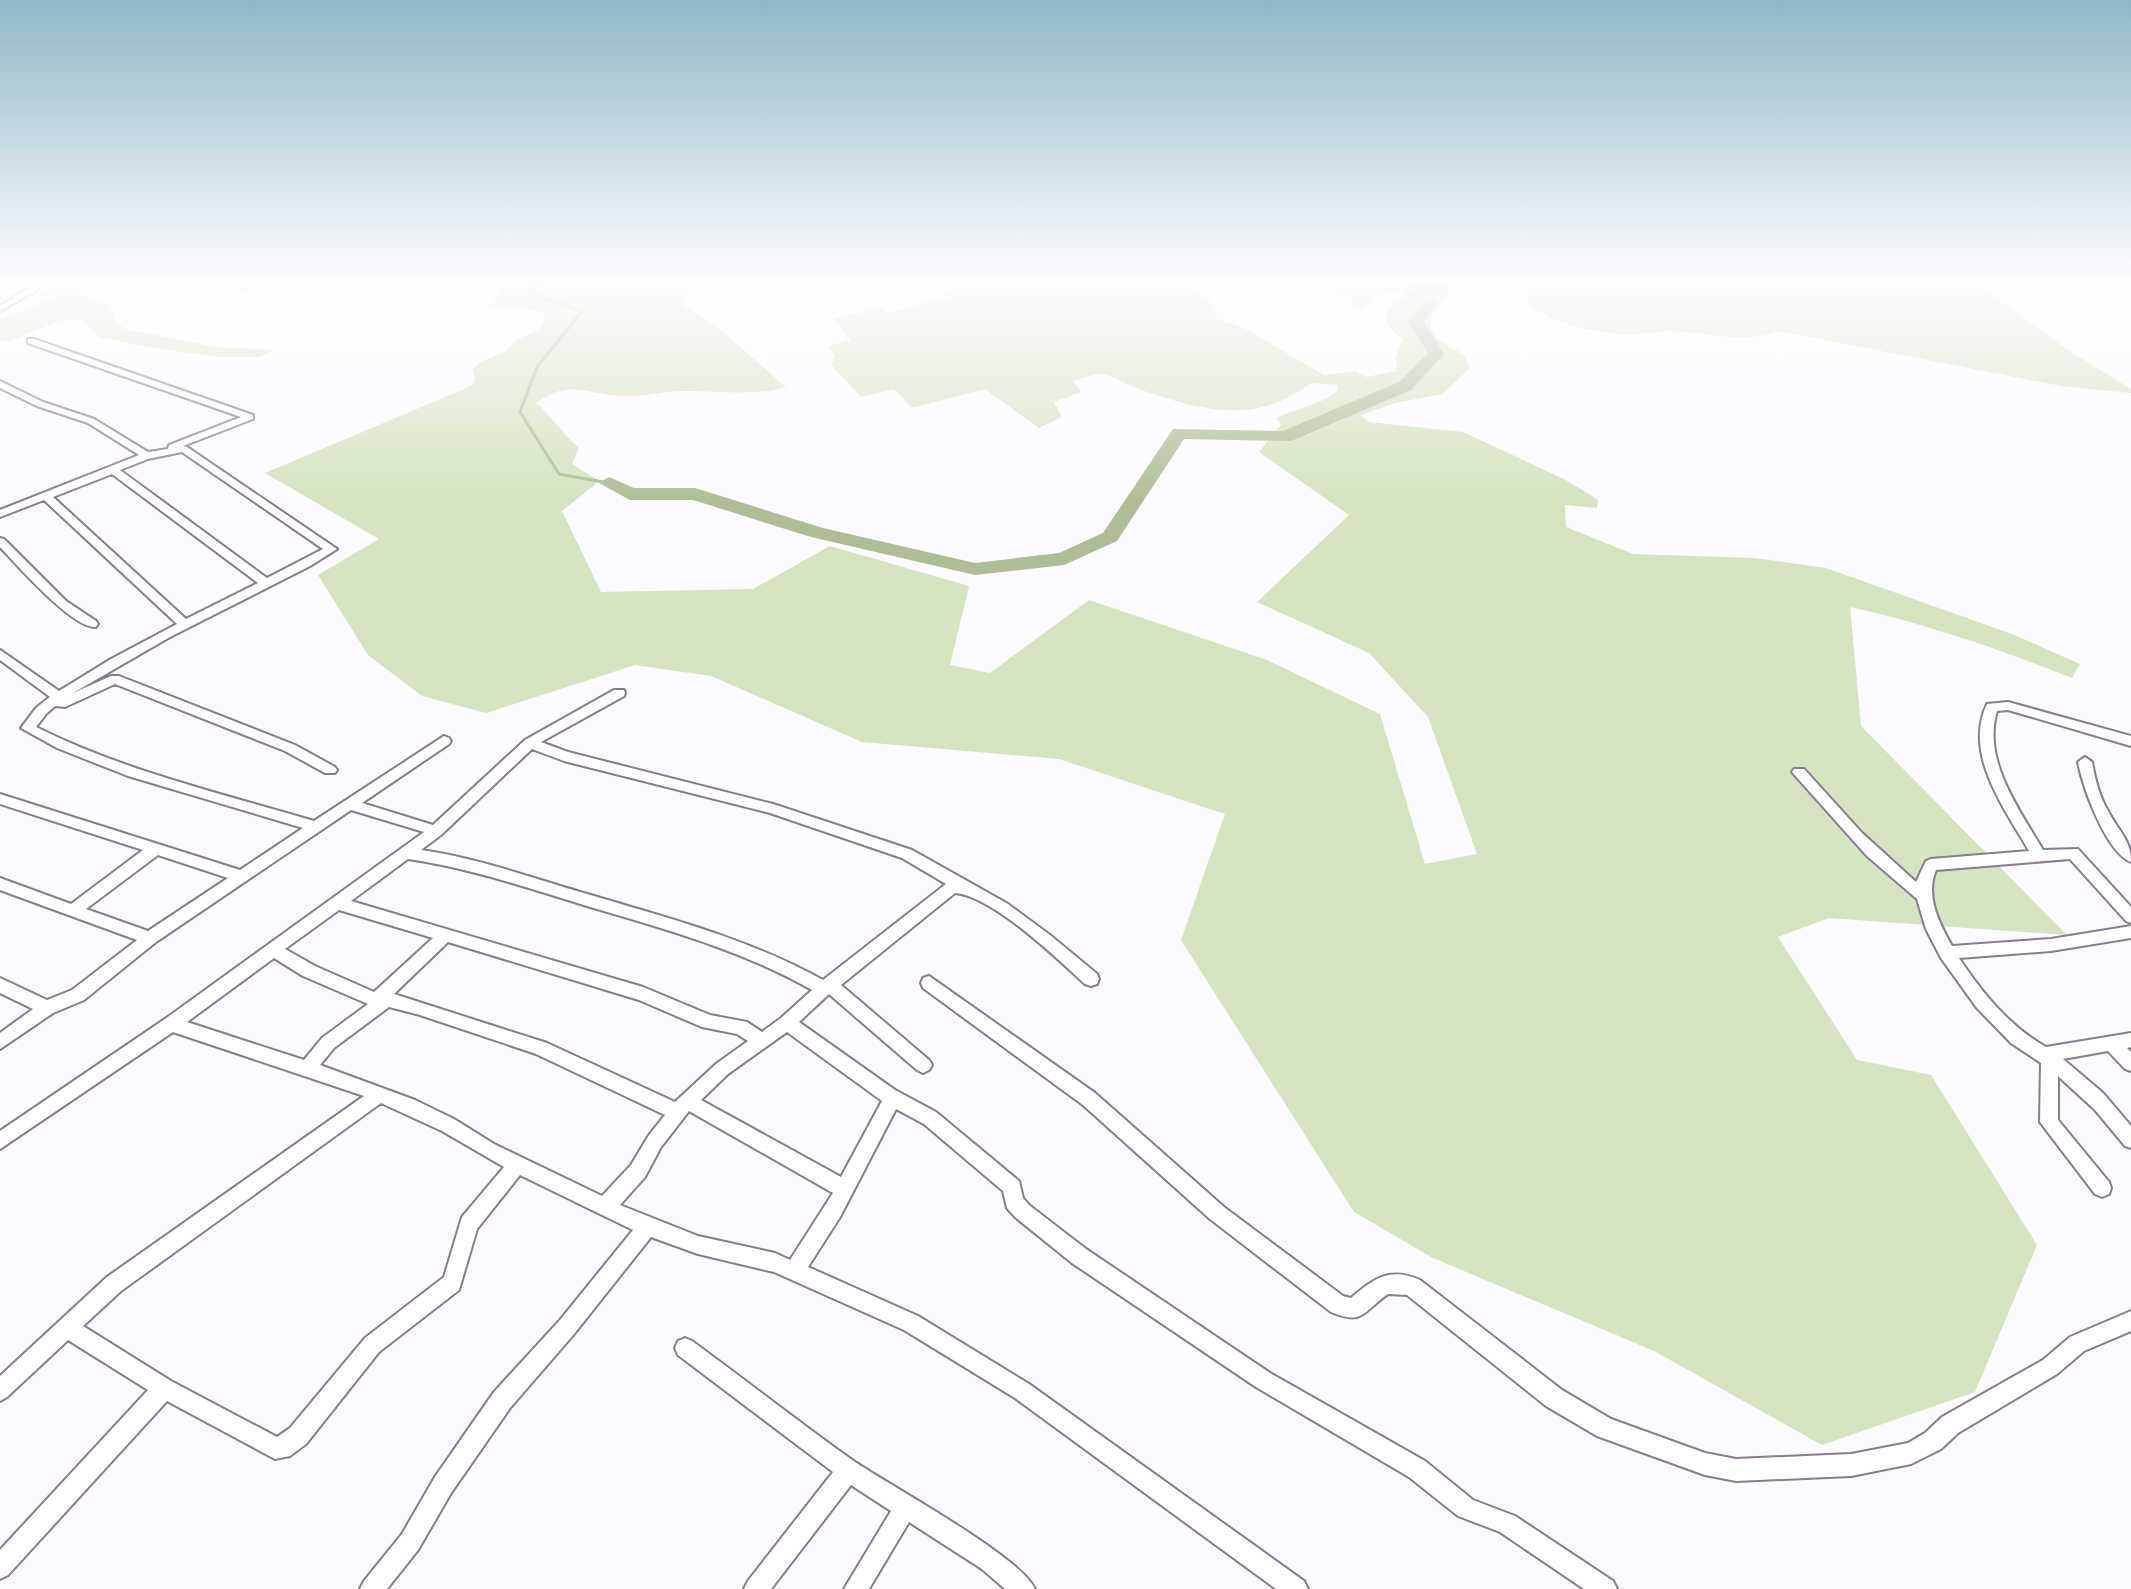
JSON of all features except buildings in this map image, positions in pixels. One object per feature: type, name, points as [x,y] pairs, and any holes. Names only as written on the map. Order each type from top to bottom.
[{"type":"street","points":[[0,514],[250,417],[69,354]]},
{"type":"street","points":[[0,384],[40,404],[91,421],[146,456],[184,449],[234,486],[331,549],[185,625],[58,697],[30,721],[28,728],[55,743],[160,780],[317,827]]},
{"type":"street","points":[[112,469],[266,583]]},
{"type":"street","points":[[46,496],[83,527],[150,596],[185,625]]},
{"type":"street","points":[[0,541],[62,603],[92,624]]},
{"type":"street","points":[[0,654],[58,697]]},
{"type":"street","points":[[41,711],[115,679],[290,748],[330,770]]},
{"type":"street","points":[[0,1141],[171,1024],[436,831],[530,743],[619,693]]},
{"type":"street","points":[[2039,856],[1990,764],[1987,728],[1992,707],[2008,706],[2131,741]]},
{"type":"street","points":[[0,1042],[47,1008],[78,995],[150,938],[444,741]]},
{"type":"street","points":[[530,743],[564,756],[773,809],[907,854],[1046,939],[1091,979]]},
{"type":"street","points":[[2085,762],[2094,803],[2131,857]]},
{"type":"street","points":[[1799,772],[1834,815],[1884,866],[1923,895]]},
{"type":"street","points":[[0,799],[243,877]]},
{"type":"street","points":[[351,805],[436,831]]},
{"type":"street","points":[[75,909],[157,848]]},
{"type":"street","points":[[2131,917],[2076,855],[2067,852],[1931,865],[1925,875],[1923,895],[1934,935],[2006,1029],[2094,1096],[2131,1140]]},
{"type":"street","points":[[406,853],[446,857],[509,874],[699,934],[803,976],[827,987],[923,1065]]},
{"type":"street","points":[[0,884],[150,938]]},
{"type":"street","points":[[605,1207],[645,1161],[650,1149],[682,1107],[952,887],[962,886]]},
{"type":"street","points":[[336,903],[643,994],[708,1022],[741,1027],[761,1040]]},
{"type":"street","points":[[1947,953],[2051,945],[2131,932]]},
{"type":"street","points":[[307,1069],[328,1043],[380,1001],[446,935]]},
{"type":"street","points":[[272,949],[309,971],[380,1001],[392,1000],[420,1008],[541,1048],[682,1107],[844,1189]]},
{"type":"street","points":[[929,983],[1077,1090],[1217,1213],[1338,1305],[1354,1309],[1385,1285],[1399,1281],[1413,1287],[1554,1398],[1605,1428],[1705,1464],[1736,1470],[1851,1465],[1911,1453],[1933,1441],[1950,1425],[2050,1367],[2077,1344],[2131,1321]]},
{"type":"street","points":[[0,985],[47,1008]]},
{"type":"street","points":[[787,1023],[893,1098],[930,1118],[1012,1187],[1014,1202],[1022,1211],[1079,1256],[1263,1380],[1417,1469],[1466,1508],[1507,1524],[1605,1589]]},
{"type":"street","points":[[171,1024],[380,1094],[648,1226],[698,1245],[775,1263],[911,1323],[1022,1391],[1296,1589]]},
{"type":"street","points":[[2047,1058],[2131,1040]]},
{"type":"street","points":[[2112,1044],[2131,1064]]},
{"type":"street","points":[[2047,1058],[2049,1122],[2102,1188]]},
{"type":"street","points":[[0,1390],[114,1284],[196,1229],[380,1094]]},
{"type":"street","points":[[794,1271],[844,1189],[893,1098]]},
{"type":"street","points":[[67,1328],[164,1388],[275,1448],[289,1444],[372,1345],[452,1283],[469,1224],[518,1164]]},
{"type":"street","points":[[372,1589],[410,1542],[458,1462],[502,1400],[548,1349],[648,1226]]},
{"type":"street","points":[[685,1348],[848,1470],[990,1561],[1023,1589]]},
{"type":"street","points":[[0,1567],[164,1388]]},
{"type":"street","points":[[756,1589],[848,1470]]},
{"type":"street","points":[[856,1589],[906,1507]]},
{"type":"shaded area","points":[[198,354],[265,354],[260,357]]},
{"type":"shaded area","points":[[499,354],[748,354],[786,387],[761,392],[681,391],[627,396],[567,389],[536,403],[579,448],[572,464],[599,481],[562,511],[601,592],[753,589],[830,546],[969,586],[950,665],[990,673],[1089,600],[1267,660],[1380,714],[1425,864],[1477,854],[1428,717],[1369,653],[1257,602],[1349,515],[1259,452],[1281,425],[1276,418],[1324,400],[1338,391],[1338,385],[1311,383],[1290,397],[1268,405],[1247,410],[1226,410],[1182,403],[1132,387],[1107,375],[1096,374],[1073,381],[1081,392],[1054,402],[1062,417],[1039,428],[985,389],[912,408],[894,389],[861,397],[831,365],[834,354],[1289,354],[1324,375],[1356,371],[1366,377],[1397,371],[1397,354],[1462,354],[1470,368],[1442,394],[1395,403],[1361,415],[1369,422],[1463,432],[1566,480],[1598,500],[1597,508],[1565,505],[1566,527],[1633,554],[1754,558],[1826,568],[2012,634],[2080,664],[2072,678],[1962,638],[1850,607],[1861,726],[2067,935],[1829,918],[1778,937],[1857,1060],[1931,1075],[2037,1245],[1975,1392],[1822,1445],[1654,1351],[1433,1258],[1354,1212],[1181,940],[1225,814],[1059,759],[862,742],[711,676],[635,665],[486,713],[422,696],[368,655],[318,575],[379,539],[265,473],[471,386],[475,378],[473,369]]},
{"type":"shaded area","points":[[1898,354],[2075,354],[2131,389],[2131,393],[2061,386]]},
{"type":"waterway","points":[[547,354],[537,367],[520,412],[559,474],[609,483]]},
{"type":"waterway","points":[[609,483],[630,494],[695,494],[818,533],[975,569],[1064,559],[1110,537],[1179,433],[1285,437],[1405,386],[1436,354]]}]
